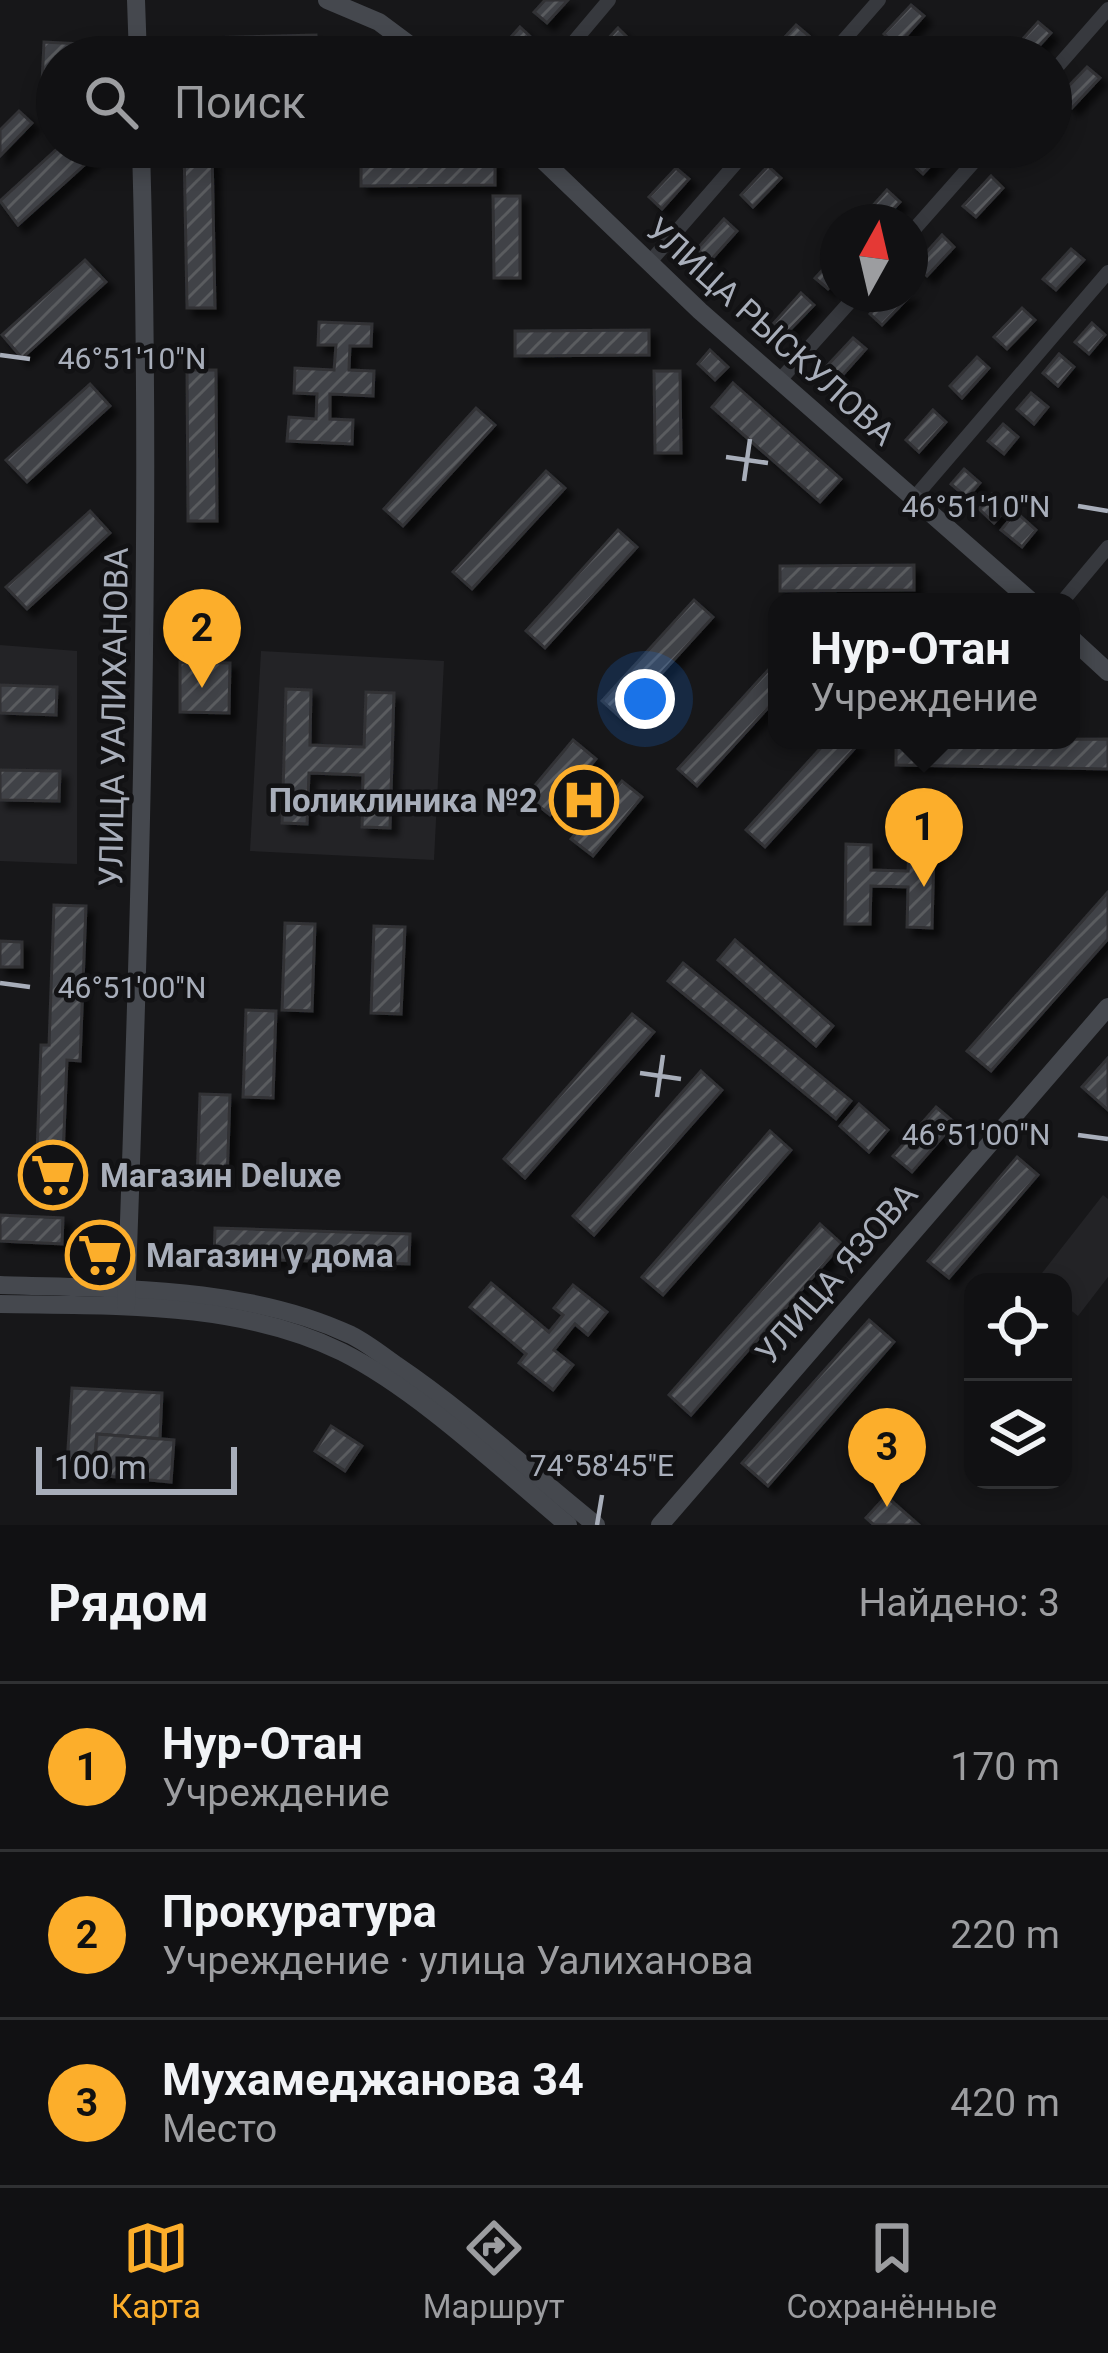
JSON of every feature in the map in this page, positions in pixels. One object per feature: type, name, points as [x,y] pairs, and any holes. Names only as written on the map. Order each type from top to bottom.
[{"type":"street","points":[[136,0],[137,36]]},
{"type":"street","points":[[330,0],[380,22],[398,36]]},
{"type":"street","points":[[579,36],[609,0]]},
{"type":"street","points":[[847,36],[879,0]]},
{"type":"street","points":[[1072,50],[1108,9]]},
{"type":"street","name":"УЛИЦА УАЛИХАНОВА","points":[[126,1298],[145,747],[148,482],[141,168]]},
{"type":"street","name":"УЛИЦА РЫСКУЛОВА","points":[[551,168],[649,263],[1021,593]]},
{"type":"street","points":[[649,263],[732,168]]},
{"type":"street","points":[[928,214],[968,168]]},
{"type":"street","points":[[914,498],[1108,272]]},
{"type":"street","points":[[780,380],[841,312]]},
{"type":"street","points":[[1070,593],[1108,547]]},
{"type":"street","points":[[1080,646],[1108,672]]},
{"type":"street","name":"УЛИЦА ЯЗОВА","points":[[660,1525],[1108,1007]]},
{"type":"street","points":[[0,1285],[240,1303],[297,1315],[353,1336],[436,1392],[596,1525]]},
{"type":"street","points":[[0,1304],[126,1298],[293,1333],[344,1353],[427,1408],[568,1525]]},
{"type":"shaded area","points":[[0,645],[77,651],[77,864],[0,861]]},
{"type":"shaded area","points":[[261,651],[444,661],[434,860],[250,851]]},
{"type":"shaded area","points":[[1103,1195],[1108,1199],[1108,1277],[1078,1316],[1072,1311],[1072,1273],[1042,1273]]},
{"type":"building","points":[[545,0],[568,0],[547,23],[534,12]]},
{"type":"building","points":[[911,5],[924,16],[906,36],[884,34]]},
{"type":"building","points":[[1038,22],[1051,33],[1048,36],[1025,36]]},
{"type":"building","points":[[796,25],[809,36],[786,36]]},
{"type":"building","points":[[1087,67],[1100,78],[1072,108],[1072,83]]},
{"type":"building","points":[[19,111],[32,123],[0,156],[0,130]]},
{"type":"building","points":[[36,168],[81,168],[18,225],[0,201]]},
{"type":"building","points":[[184,168],[212,168],[215,308],[187,308]]},
{"type":"building","points":[[361,168],[495,168],[495,185],[361,186]]},
{"type":"building","points":[[676,168],[689,179],[662,209],[649,197]]},
{"type":"building","points":[[766,168],[781,178],[753,207],[741,195]]},
{"type":"building","points":[[991,176],[1003,188],[976,217],[963,206]]},
{"type":"building","points":[[887,190],[900,202],[898,204],[874,204]]},
{"type":"building","points":[[493,196],[520,196],[520,278],[494,278]]},
{"type":"building","points":[[724,219],[737,231],[710,261],[697,249]]},
{"type":"building","points":[[942,235],[954,247],[928,275],[928,251]]},
{"type":"building","points":[[1071,249],[1084,260],[1056,290],[1043,279]]},
{"type":"building","points":[[85,260],[106,282],[22,358],[2,335]]},
{"type":"building","points":[[801,293],[814,305],[786,334],[774,323]]},
{"type":"building","points":[[1022,308],[1035,320],[1007,349],[994,337]]},
{"type":"building","points":[[872,312],[895,312],[882,325]]},
{"type":"building","points":[[319,322],[372,324],[371,346],[350,346],[349,370],[374,371],[373,396],[330,394],[330,419],[353,420],[352,444],[287,441],[289,417],[316,419],[317,394],[294,393],[295,368],[334,370],[336,345],[318,345]]},
{"type":"building","points":[[1092,323],[1105,335],[1089,354],[1075,342]]},
{"type":"building","points":[[649,330],[649,355],[515,356],[515,331]]},
{"type":"building","points":[[853,338],[866,349],[839,379],[826,367]]},
{"type":"building","points":[[710,350],[728,367],[715,380],[698,364]]},
{"type":"building","points":[[1059,354],[1074,367],[1058,386],[1043,373]]},
{"type":"building","points":[[977,357],[989,368],[962,398],[950,386]]},
{"type":"building","points":[[187,370],[216,370],[217,521],[188,521]]},
{"type":"building","points":[[654,371],[680,371],[681,453],[655,453]]},
{"type":"building","points":[[733,383],[841,479],[820,502],[712,407]]},
{"type":"building","points":[[90,384],[110,406],[27,482],[6,460]]},
{"type":"building","points":[[1031,393],[1048,407],[1034,424],[1017,409]]},
{"type":"building","points":[[476,408],[495,425],[403,526],[384,509]]},
{"type":"building","points":[[933,410],[946,422],[919,452],[906,440]]},
{"type":"building","points":[[1003,424],[1018,437],[1004,454],[988,441]]},
{"type":"building","points":[[964,469],[980,483],[967,498],[951,484]]},
{"type":"building","points":[[546,471],[565,488],[472,589],[453,572]]},
{"type":"building","points":[[992,494],[1008,507],[994,523],[979,509]]},
{"type":"building","points":[[90,511],[110,533],[27,609],[6,587]]},
{"type":"building","points":[[1016,512],[1036,530],[1022,547],[1001,530]]},
{"type":"building","points":[[618,530],[637,547],[545,648],[526,631]]},
{"type":"building","points":[[914,565],[914,590],[780,591],[780,566]]},
{"type":"building","points":[[694,600],[713,617],[621,718],[602,701]]},
{"type":"building","points":[[180,662],[230,663],[229,713],[180,712]]},
{"type":"building","points":[[768,670],[768,708],[697,786],[678,769]]},
{"type":"building","points":[[0,685],[57,687],[56,715],[0,713]]},
{"type":"building","points":[[286,689],[311,690],[310,745],[364,747],[366,692],[394,693],[390,828],[362,827],[363,775],[309,773],[307,824],[282,823]]},
{"type":"building","points":[[1080,739],[1108,739],[1108,769],[896,765],[896,749],[1080,749]]},
{"type":"building","points":[[573,740],[596,759],[580,778],[606,800],[622,781],[642,797],[593,856],[571,839],[593,813],[569,793],[550,815],[526,796]]},
{"type":"building","points":[[820,749],[854,749],[765,847],[746,830]]},
{"type":"building","points":[[0,770],[60,771],[59,801],[0,800]]},
{"type":"building","points":[[846,844],[871,845],[871,870],[908,871],[909,847],[934,848],[932,928],[907,927],[908,887],[871,886],[870,924],[845,924]]},
{"type":"building","points":[[1108,892],[1108,939],[991,1071],[967,1051]]},
{"type":"building","points":[[54,905],[86,906],[80,1061],[67,1060],[62,1181],[36,1179],[41,1045],[49,1045]]},
{"type":"building","points":[[285,923],[315,924],[312,1011],[282,1010]]},
{"type":"building","points":[[374,926],[405,927],[401,1014],[371,1013]]},
{"type":"building","points":[[735,940],[833,1026],[816,1046],[718,960]]},
{"type":"building","points":[[0,941],[22,942],[22,967],[0,967]]},
{"type":"building","points":[[683,963],[851,1101],[836,1119],[668,981]]},
{"type":"building","points":[[246,1010],[276,1011],[273,1098],[243,1097]]},
{"type":"building","points":[[632,1014],[654,1032],[525,1178],[504,1159]]},
{"type":"building","points":[[1108,1058],[1108,1110],[1082,1087]]},
{"type":"building","points":[[701,1071],[722,1090],[594,1235],[573,1216]]},
{"type":"building","points":[[200,1094],[230,1095],[227,1182],[197,1181]]},
{"type":"building","points":[[859,1104],[888,1130],[869,1152],[840,1126]]},
{"type":"building","points":[[936,1107],[955,1123],[912,1172],[893,1156]]},
{"type":"building","points":[[770,1131],[791,1150],[663,1295],[642,1277]]},
{"type":"building","points":[[1017,1157],[1038,1175],[949,1278],[928,1261]]},
{"type":"building","points":[[0,1215],[63,1218],[62,1244],[0,1241]]},
{"type":"building","points":[[820,1224],[842,1244],[691,1415],[669,1395]]},
{"type":"building","points":[[215,1228],[410,1234],[409,1264],[214,1258]]},
{"type":"building","points":[[491,1283],[549,1332],[563,1315],[554,1308],[573,1285],[607,1312],[588,1335],[575,1324],[554,1350],[573,1365],[553,1390],[519,1363],[526,1354],[470,1307]]},
{"type":"building","points":[[869,1320],[894,1342],[768,1486],[742,1463]]},
{"type":"building","points":[[72,1388],[162,1393],[160,1439],[97,1434],[94,1465],[67,1464]]},
{"type":"building","points":[[331,1426],[362,1446],[345,1471],[315,1451]]},
{"type":"building","points":[[97,1434],[174,1440],[171,1482],[94,1475]]},
{"type":"building","points":[[886,1496],[919,1525],[874,1525],[866,1518]]},
{"type":"place","name":"Прокуратура","points":[[202,688]]},
{"type":"place","name":"Поликлиника №2","points":[[584,800]]},
{"type":"place","name":"Нур-Отан","points":[[924,887]]},
{"type":"place","name":"Магазин Deluxe","points":[[53,1175]]},
{"type":"place","name":"Магазин у дома","points":[[100,1255]]},
{"type":"place","name":"Мухамеджанова 34","points":[[887,1507]]}]
